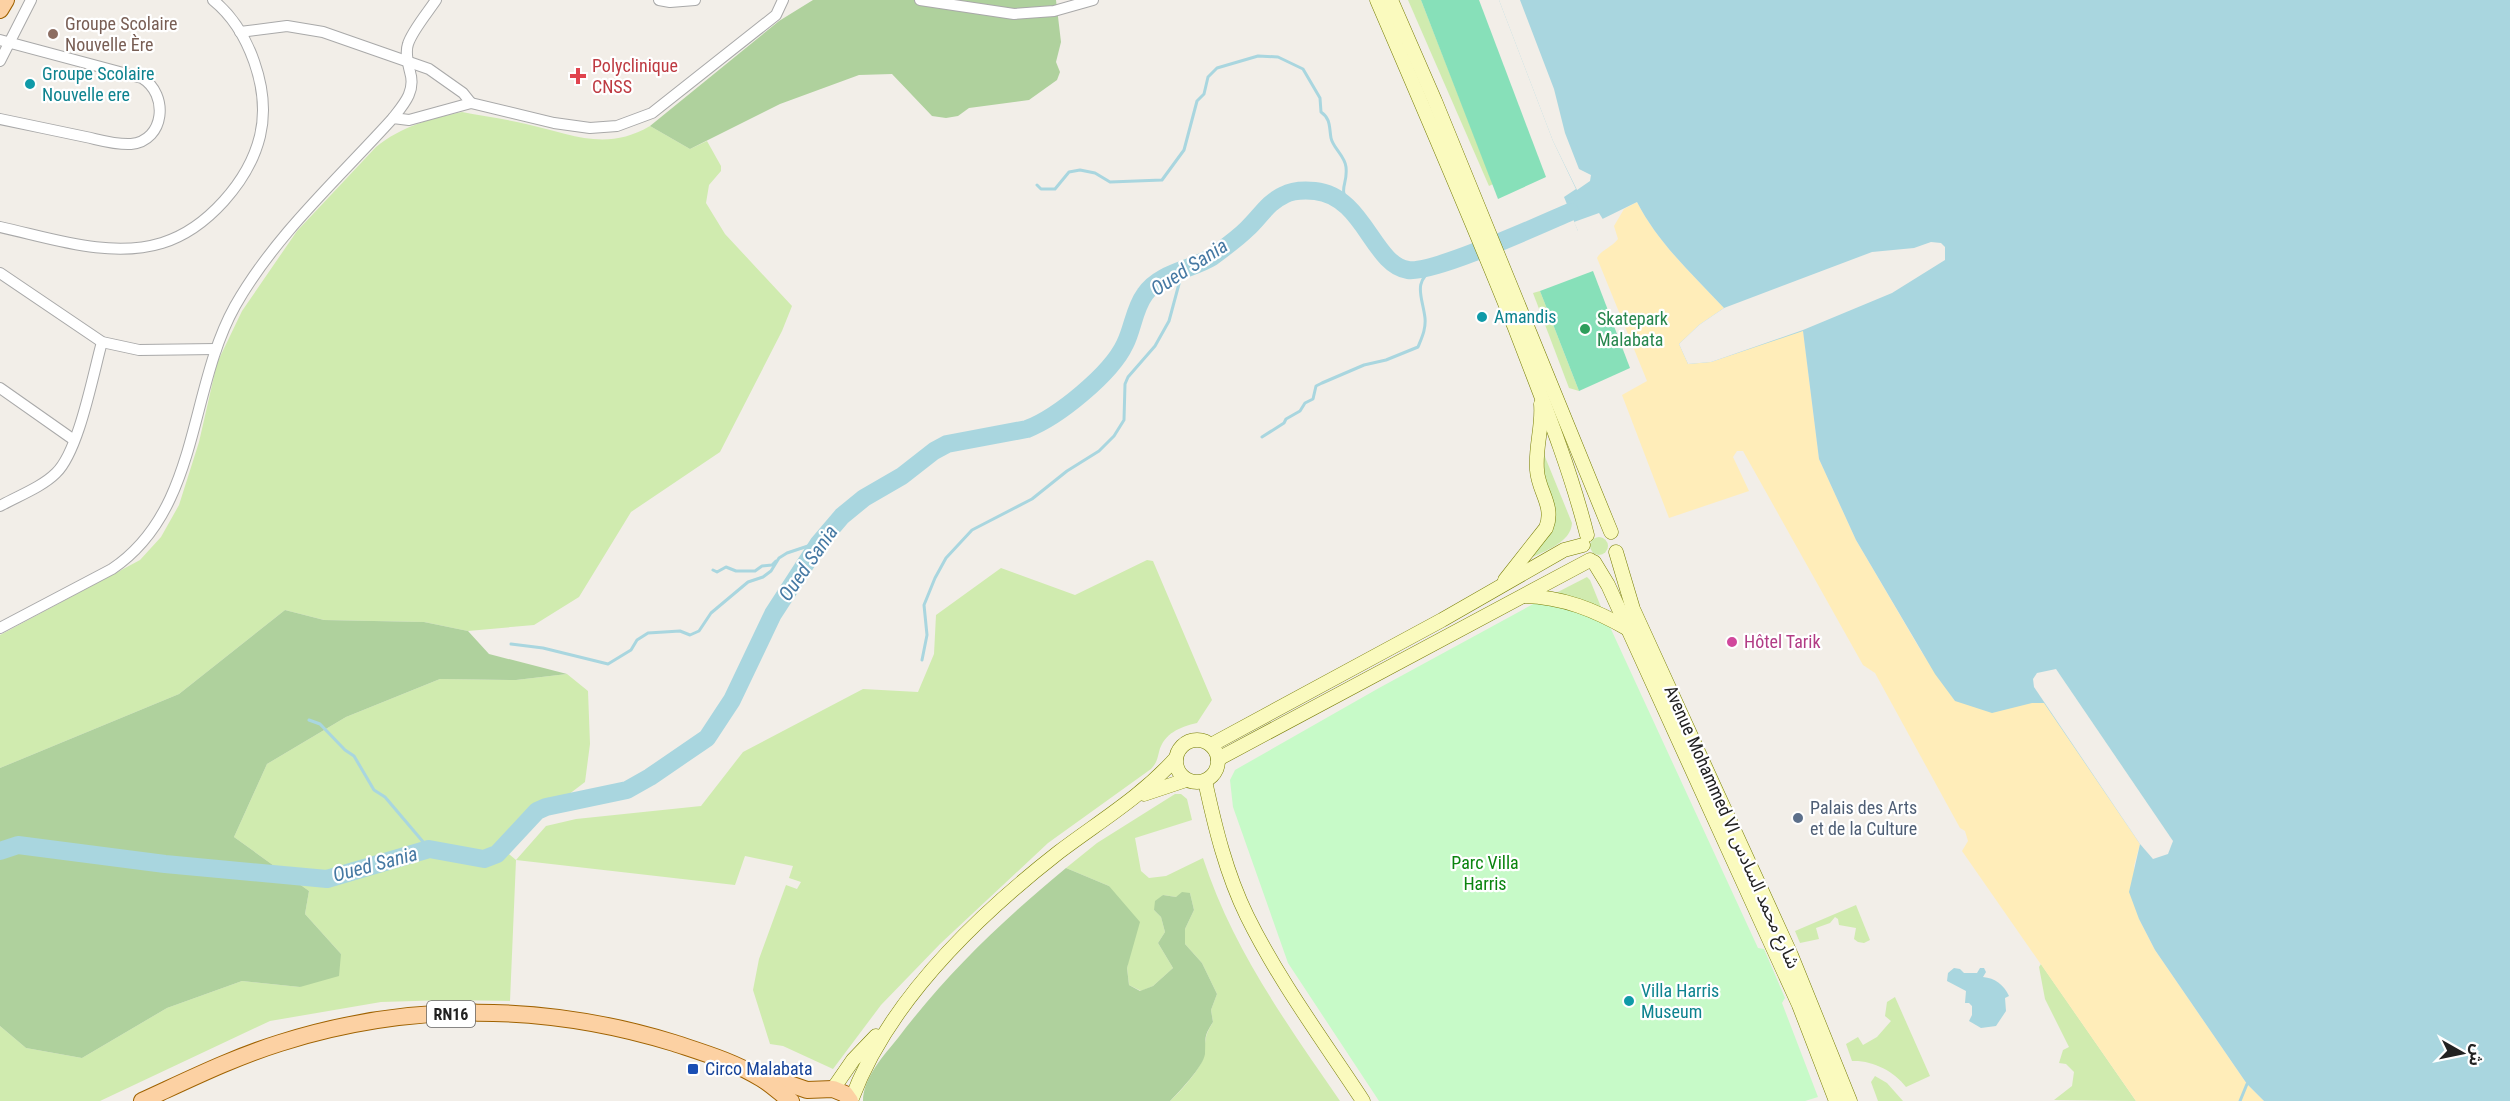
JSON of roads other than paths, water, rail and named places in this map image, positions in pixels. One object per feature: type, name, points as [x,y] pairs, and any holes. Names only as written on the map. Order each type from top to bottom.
[{"type":"main road","points":[[1218,759],[1522,596],[1592,561],[1609,560],[1616,552],[1617,541],[1611,532],[1479,225],[1377,0]]},
{"type":"main road","points":[[1390,0],[1479,225]]},
{"type":"main road","points":[[1496,265],[1573,480],[1586,555],[1592,561]]},
{"type":"main road","points":[[1500,586],[1546,528],[1550,518],[1537,471],[1542,408],[1540,393]]},
{"type":"main road","points":[[1211,745],[1442,620],[1585,540],[1601,528],[1611,532]]},
{"type":"main road","name":"Avenue Mohammed VI شارع محمد السادس","points":[[1616,552],[1633,609],[1791,956],[1850,1101]]},
{"type":"main road","name":"Avenue Mohammed VI شارع محمد السادس","points":[[1592,561],[1608,585],[1799,1005],[1836,1101]]},
{"type":"main road","points":[[1522,596],[1573,603],[1628,629]]},
{"type":"main road","points":[[829,1089],[845,1094],[851,1101],[869,1058],[891,1023],[915,990],[983,919],[1057,854],[1136,797],[1176,758],[1183,744],[1192,740],[1202,740],[1211,745],[1218,759],[1215,773],[1205,781],[1197,783],[1186,780],[1136,797]]},
{"type":"main road","points":[[1176,758],[1176,768],[1186,780]]},
{"type":"main road","points":[[1205,781],[1214,827],[1228,872],[1246,915],[1268,956],[1363,1101]]},
{"type":"main road","name":"RN16","points":[[142,1101],[240,1056],[282,1042],[348,1025],[399,1016],[489,1012],[573,1019],[632,1030],[724,1060],[764,1080],[790,1101]]},
{"type":"main road","points":[[813,1101],[816,1096],[829,1089],[853,1060],[891,1023]]},
{"type":"main road","name":"RN16","points":[[764,1080],[781,1081],[807,1090],[829,1089]]},
{"type":"street","points":[[0,61],[4,41],[31,0]]},
{"type":"street","points":[[0,227],[88,246],[115,249],[162,243],[182,234],[203,220],[226,197],[252,157],[260,136],[262,113],[258,76],[240,32],[213,0]]},
{"type":"street","points":[[0,628],[112,569],[126,560],[149,535],[175,488],[216,349],[234,309],[269,255],[294,223],[405,105],[410,93],[412,77],[407,63],[408,44],[436,0]]},
{"type":"street","points":[[659,0],[670,2],[695,0]]},
{"type":"street","points":[[393,118],[410,120],[471,103],[575,126],[604,128],[627,124],[652,113],[776,15],[783,0]]},
{"type":"street","points":[[920,0],[1014,15],[1054,11],[1093,0]]},
{"type":"street","points":[[240,32],[287,26],[303,27],[347,40],[407,63],[418,64],[442,77],[463,93],[471,103]]},
{"type":"street","points":[[0,118],[109,142],[132,144],[149,135],[156,126],[160,111],[157,93],[142,78],[4,41]]},
{"type":"street","points":[[0,273],[102,342],[139,350],[216,349]]},
{"type":"street","points":[[0,506],[53,476],[63,463],[74,440],[102,342]]},
{"type":"street","points":[[0,388],[74,440]]},
{"type":"water","points":[[1499,0],[2510,0],[2510,1101],[2264,1101],[2247,1084],[2155,950],[2139,919],[2129,892],[2140,844],[2044,703],[2032,703],[1992,713],[1955,701],[1935,674],[1856,540],[1819,459],[1803,331],[1711,362],[1688,364],[1679,344],[1699,325],[1724,308],[1666,245],[1637,202],[1578,231],[1564,197],[1576,189],[1553,141]]},
{"type":"water","points":[[1954,968],[1964,973],[1977,973],[1980,968],[1984,968],[1986,972],[1983,977],[1999,983],[2005,989],[2009,996],[2005,998],[2006,1011],[1996,1026],[1981,1028],[1969,1021],[1972,1006],[1965,1003],[1966,991],[1947,981],[1948,973]]},
{"type":"waterway","points":[[1037,185],[1041,189],[1055,189],[1069,172],[1080,170],[1095,173],[1110,182],[1162,180],[1184,150],[1197,101],[1204,94],[1208,77],[1217,68],[1258,56],[1278,57],[1303,69],[1320,98],[1321,112],[1328,120],[1332,142],[1345,163],[1344,195],[1350,209]]},
{"type":"waterway","name":"Oued Sania","points":[[0,851],[18,845],[165,864],[327,879],[429,849],[484,859],[497,854],[537,811],[546,807],[627,790],[707,738],[732,700],[773,614],[819,543],[842,516],[864,498],[902,476],[934,451],[947,444],[1027,429],[1068,405],[1096,381],[1118,356],[1128,338],[1138,306],[1151,287],[1167,276],[1212,257],[1243,233],[1278,198],[1291,192],[1303,191],[1315,191],[1332,196],[1357,217],[1386,256],[1396,265],[1408,270],[1421,269],[1463,257],[1570,212]]},
{"type":"waterway","points":[[1262,437],[1284,423],[1286,419],[1300,411],[1305,403],[1313,399],[1316,386],[1364,365],[1386,360],[1418,347],[1425,322],[1421,284],[1423,278],[1435,266]]},
{"type":"waterway","points":[[922,660],[927,635],[924,605],[946,558],[972,530],[1032,499],[1067,471],[1099,451],[1114,436],[1124,420],[1125,384],[1128,377],[1155,346],[1169,321],[1183,269]]},
{"type":"waterway","points":[[511,644],[543,648],[608,664],[631,650],[637,640],[648,633],[680,631],[690,635],[699,631],[711,613],[748,582],[763,577],[771,571],[779,558],[820,542]]},
{"type":"waterway","points":[[713,570],[717,572],[726,567],[736,571],[755,571],[762,566],[772,565],[776,561]]},
{"type":"waterway","points":[[309,720],[320,724],[354,756],[374,790],[385,797],[430,850]]},
{"type":"waterway","points":[[2240,1101],[2247,1084]]},
{"type":"place","name":"Groupe Scolaire Nouvelle Ère","points":[[53,34]]},
{"type":"place","name":"Polyclinique CNSS","points":[[578,76]]},
{"type":"place","name":"Groupe Scolaire Nouvelle ere","points":[[30,84]]},
{"type":"place","name":"Amandis","points":[[1482,317]]},
{"type":"place","name":"Skatepark Malabata","points":[[1585,329]]},
{"type":"place","name":"Hôtel Tarik","points":[[1732,642]]},
{"type":"place","name":"Palais des Arts et de la Culture","points":[[1798,818]]},
{"type":"place","name":"Villa Harris Museum","points":[[1629,1001]]},
{"type":"place","name":"Circo Malabata","points":[[693,1069]]},
{"type":"park label","name":"Parc Villa Harris","points":[[1485,873]]}]
